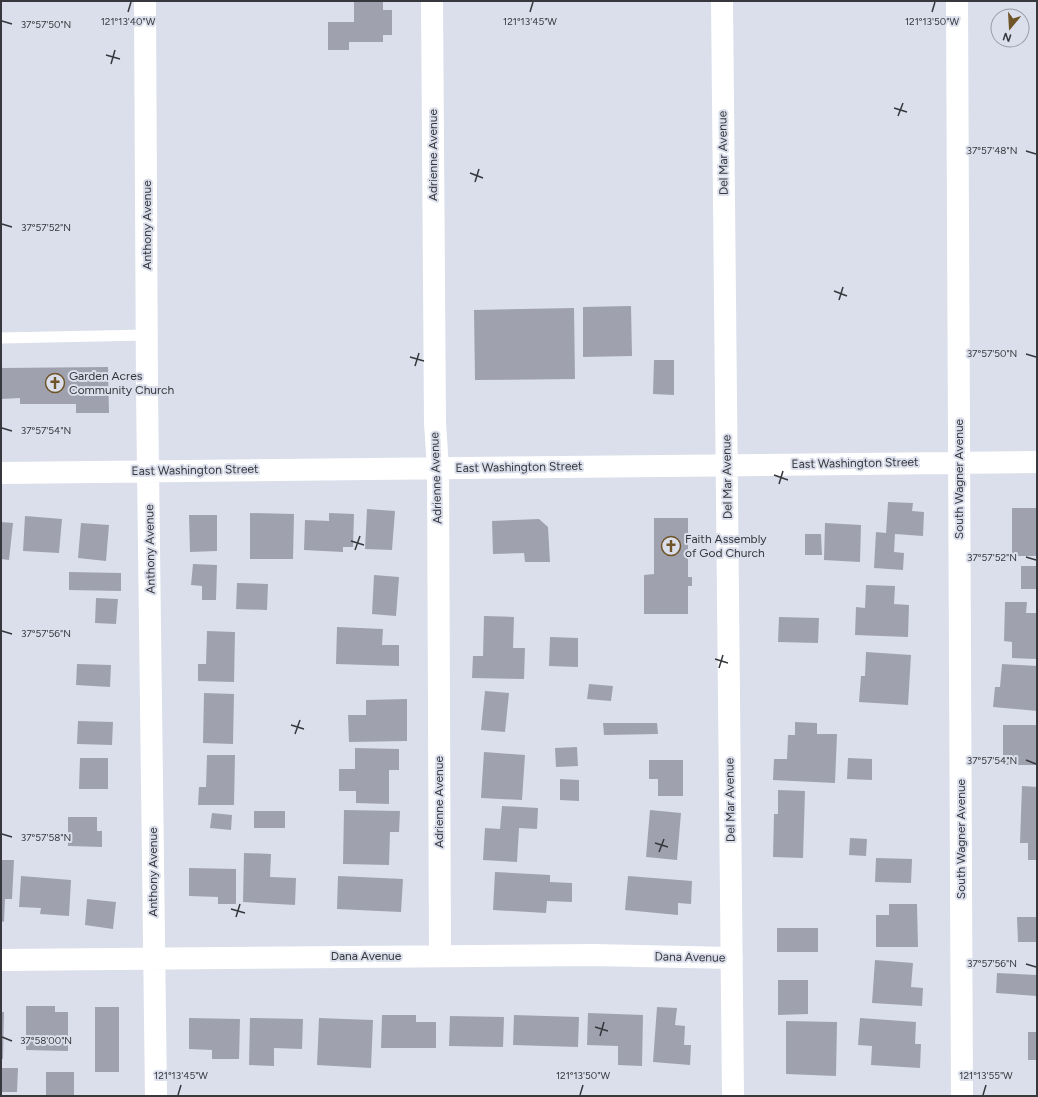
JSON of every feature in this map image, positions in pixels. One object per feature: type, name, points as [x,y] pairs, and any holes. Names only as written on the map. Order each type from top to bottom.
[{"type":"street","name":"Anthony Avenue","points":[[145,1],[147,335],[150,471],[156,1096]]},
{"type":"street","name":"Adrienne Avenue","points":[[432,1],[435,423],[438,468],[440,956]]},
{"type":"street","name":"Del Mar Avenue","points":[[722,1],[733,1096]]},
{"type":"street","name":"South Wagner Avenue","points":[[957,1],[962,1096]]},
{"type":"street","name":"East Washington Street","points":[[1,472],[1037,462]]},
{"type":"street","name":"Dana Avenue","points":[[1,960],[593,955],[732,958]]},
{"type":"lane","points":[[1,338],[147,335]]},
{"type":"building","points":[[354,1],[383,1],[383,10],[392,10],[392,35],[383,35],[383,42],[349,42],[349,50],[328,50],[328,22],[354,22]]},
{"type":"building","points":[[631,306],[632,356],[583,357],[583,307]]},
{"type":"building","points":[[574,308],[575,379],[475,380],[474,310]]},
{"type":"building","points":[[654,360],[674,360],[674,395],[653,394]]},
{"type":"building","name":"Garden Acres Community Church","points":[[108,367],[109,413],[76,413],[76,404],[20,404],[20,398],[1,399],[1,368]]},
{"type":"building","points":[[888,502],[913,503],[912,511],[924,512],[923,536],[895,534],[894,552],[904,553],[903,570],[874,568],[876,532],[886,533]]},
{"type":"building","points":[[1012,508],[1037,508],[1037,556],[1012,556]]},
{"type":"building","points":[[367,509],[395,511],[392,550],[365,549]]},
{"type":"building","points":[[250,513],[294,514],[293,559],[250,559]]},
{"type":"building","points":[[329,513],[354,514],[353,547],[343,547],[343,552],[304,550],[305,520],[329,521]]},
{"type":"building","points":[[189,515],[217,515],[217,551],[190,552]]},
{"type":"building","points":[[25,516],[62,519],[59,553],[23,551]]},
{"type":"building","name":"Faith Assembly of God Church","points":[[654,518],[688,518],[688,577],[692,577],[692,586],[688,586],[688,614],[644,614],[644,575],[654,574]]},
{"type":"building","points":[[539,519],[548,527],[550,562],[525,562],[524,553],[493,554],[492,521]]},
{"type":"building","points":[[1,522],[13,523],[9,560],[1,559]]},
{"type":"building","points":[[81,523],[109,525],[106,561],[78,558]]},
{"type":"building","points":[[825,523],[861,525],[860,562],[824,560]]},
{"type":"building","points":[[805,534],[821,534],[822,555],[805,555]]},
{"type":"building","points":[[193,564],[217,565],[216,600],[202,600],[202,586],[191,585]]},
{"type":"building","points":[[1021,566],[1037,566],[1037,589],[1021,589]]},
{"type":"building","points":[[69,572],[121,573],[121,591],[69,590]]},
{"type":"building","points":[[374,575],[399,577],[396,616],[372,614]]},
{"type":"building","points":[[237,583],[268,584],[267,610],[236,609]]},
{"type":"building","points":[[866,585],[895,586],[894,604],[909,605],[908,637],[855,635],[856,607],[865,608]]},
{"type":"building","points":[[96,598],[118,599],[116,624],[95,623]]},
{"type":"building","points":[[1005,602],[1027,602],[1026,613],[1037,613],[1037,659],[1012,658],[1012,642],[1004,641]]},
{"type":"building","points":[[484,616],[514,617],[513,648],[525,648],[524,679],[472,678],[473,656],[483,656]]},
{"type":"building","points":[[779,617],[819,618],[818,643],[778,642]]},
{"type":"building","points":[[337,627],[383,629],[382,645],[399,645],[399,666],[336,664]]},
{"type":"building","points":[[207,631],[235,632],[234,682],[198,681],[198,664],[206,664]]},
{"type":"building","points":[[550,637],[578,638],[578,667],[549,666]]},
{"type":"building","points":[[866,652],[911,655],[908,705],[859,702],[861,676],[865,676]]},
{"type":"building","points":[[77,664],[111,665],[110,687],[76,685]]},
{"type":"building","points":[[1002,664],[1037,666],[1037,711],[993,707],[995,687],[1000,687]]},
{"type":"building","points":[[589,684],[613,686],[611,701],[587,699]]},
{"type":"building","points":[[485,691],[509,693],[505,732],[481,730]]},
{"type":"building","points":[[204,693],[234,694],[233,744],[203,743]]},
{"type":"building","points":[[407,699],[407,741],[349,742],[348,715],[366,715],[366,700]]},
{"type":"building","points":[[78,721],[113,722],[112,745],[77,744]]},
{"type":"building","points":[[795,722],[817,723],[817,734],[837,734],[835,783],[773,780],[774,759],[787,759],[788,735],[795,735]]},
{"type":"building","points":[[603,723],[657,723],[658,734],[604,735]]},
{"type":"building","points":[[1003,725],[1037,725],[1037,765],[1003,765]]},
{"type":"building","points":[[577,747],[578,766],[556,767],[555,748]]},
{"type":"building","points":[[355,748],[399,749],[399,770],[389,770],[389,804],[356,803],[356,791],[339,791],[339,769],[355,769]]},
{"type":"building","points":[[484,752],[525,755],[522,800],[481,798]]},
{"type":"building","points":[[207,755],[235,755],[234,805],[198,805],[199,787],[206,787]]},
{"type":"building","points":[[80,758],[108,758],[108,789],[79,789]]},
{"type":"building","points":[[848,758],[872,759],[872,780],[847,779]]},
{"type":"building","points":[[649,760],[683,760],[683,796],[658,796],[658,779],[649,779]]},
{"type":"building","points":[[560,779],[579,780],[579,801],[560,800]]},
{"type":"building","points":[[1022,786],[1037,787],[1037,860],[1028,860],[1028,843],[1020,843]]},
{"type":"building","points":[[778,790],[805,791],[803,858],[773,857],[774,814],[778,814]]},
{"type":"building","points":[[502,806],[538,808],[537,829],[519,828],[517,862],[483,860],[485,828],[500,829]]},
{"type":"building","points":[[344,810],[400,811],[399,832],[390,832],[389,865],[343,864]]},
{"type":"building","points":[[650,810],[681,813],[677,860],[646,857]]},
{"type":"building","points":[[254,811],[285,811],[285,828],[254,828]]},
{"type":"building","points":[[212,813],[232,815],[231,830],[210,828]]},
{"type":"building","points":[[68,817],[97,817],[97,831],[102,831],[102,847],[68,846]]},
{"type":"building","points":[[850,838],[867,839],[866,856],[849,855]]},
{"type":"building","points":[[244,853],[271,854],[270,877],[296,878],[295,905],[243,902]]},
{"type":"building","points":[[876,858],[912,859],[911,883],[875,882]]},
{"type":"building","points":[[1,860],[14,860],[12,899],[5,899],[4,922],[1,921]]},
{"type":"building","points":[[189,868],[236,869],[236,904],[218,904],[218,897],[189,896]]},
{"type":"building","points":[[495,872],[550,875],[550,882],[572,883],[572,902],[547,901],[546,913],[493,910]]},
{"type":"building","points":[[21,876],[71,880],[69,916],[40,914],[41,908],[19,907]]},
{"type":"building","points":[[338,876],[403,879],[401,912],[337,909]]},
{"type":"building","points":[[628,876],[692,881],[691,904],[678,903],[678,915],[625,910]]},
{"type":"building","points":[[87,899],[116,902],[113,929],[85,925]]},
{"type":"building","points":[[889,904],[917,904],[918,947],[876,947],[876,915],[889,915]]},
{"type":"building","points":[[1017,917],[1037,917],[1037,942],[1018,942]]},
{"type":"building","points":[[777,928],[818,928],[818,952],[777,952]]},
{"type":"building","points":[[875,960],[913,963],[911,987],[923,988],[922,1006],[872,1003]]},
{"type":"building","points":[[997,973],[1037,975],[1037,996],[996,993]]},
{"type":"building","points":[[778,980],[808,980],[808,1014],[778,1015]]},
{"type":"building","points":[[26,1006],[55,1006],[55,1012],[68,1012],[68,1051],[26,1050]]},
{"type":"building","points":[[95,1007],[119,1007],[119,1072],[95,1072]]},
{"type":"building","points":[[657,1007],[677,1008],[675,1025],[685,1026],[684,1045],[691,1045],[690,1065],[653,1062]]},
{"type":"building","points":[[1,1012],[4,1012],[3,1059],[1,1059]]},
{"type":"building","points":[[588,1013],[643,1015],[642,1066],[618,1065],[618,1046],[587,1045]]},
{"type":"building","points":[[382,1015],[416,1015],[416,1022],[436,1022],[436,1048],[381,1048]]},
{"type":"building","points":[[514,1015],[579,1017],[578,1047],[513,1045]]},
{"type":"building","points":[[450,1016],[504,1017],[503,1047],[449,1046]]},
{"type":"building","points":[[189,1018],[240,1019],[239,1059],[212,1059],[212,1050],[189,1049]]},
{"type":"building","points":[[250,1018],[303,1019],[302,1049],[274,1048],[274,1066],[249,1065]]},
{"type":"building","points":[[319,1018],[373,1020],[371,1068],[317,1065]]},
{"type":"building","points":[[860,1018],[916,1022],[915,1044],[921,1044],[920,1068],[871,1065],[872,1046],[858,1045]]},
{"type":"building","points":[[786,1021],[837,1022],[836,1076],[786,1074]]},
{"type":"building","points":[[1028,1032],[1037,1032],[1037,1060],[1028,1060]]},
{"type":"building","points":[[1,1068],[18,1068],[17,1092],[1,1092]]},
{"type":"building","points":[[46,1072],[74,1072],[74,1096],[46,1096]]},
{"type":"place","name":"Garden Acres Community Church","points":[[55,383]]},
{"type":"place","name":"Faith Assembly of God Church","points":[[671,546]]}]
